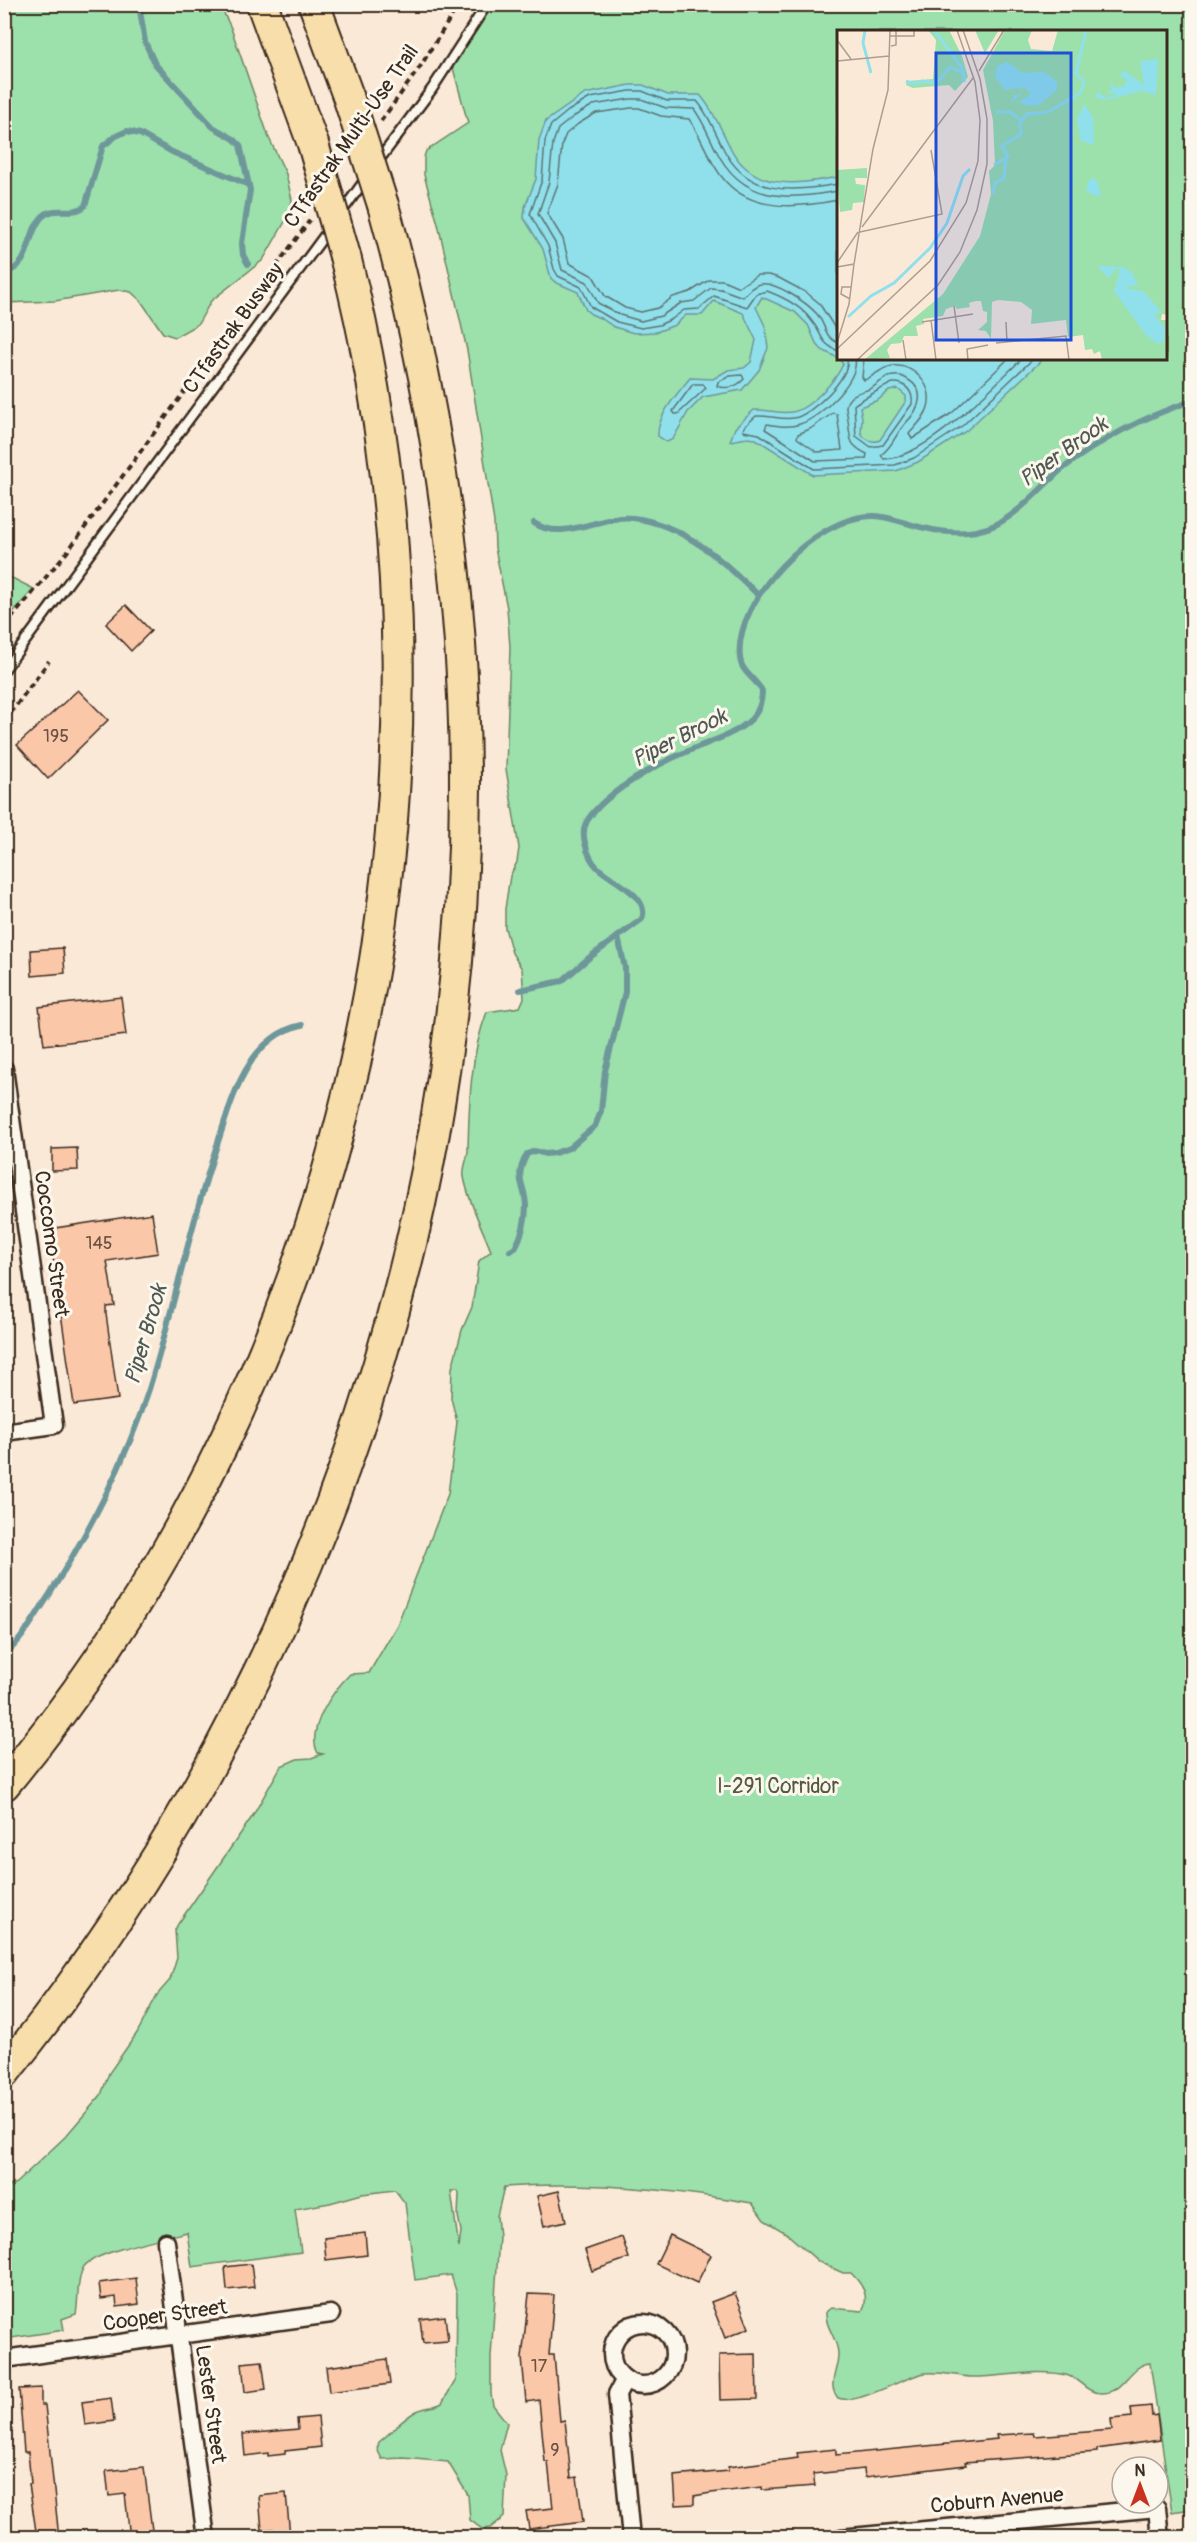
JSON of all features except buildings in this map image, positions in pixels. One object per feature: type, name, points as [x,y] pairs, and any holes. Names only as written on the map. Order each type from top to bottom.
[{"type":"highway","points":[[245,4],[271,53],[288,74]]},
{"type":"highway","points":[[4,1785],[69,1700],[123,1621],[168,1547],[224,1442],[254,1377],[296,1269],[324,1183],[349,1088],[375,958],[388,860],[397,739],[398,650],[393,556],[381,439],[363,333],[345,256],[313,144],[262,4]]},
{"type":"highway","points":[[4,2073],[82,1972],[158,1857],[213,1762],[270,1650],[326,1520],[370,1395],[402,1277],[426,1168],[441,1083],[457,952],[464,841],[463,724],[454,591],[440,472],[417,340],[382,205],[348,96],[314,4]]},
{"type":"street","name":"Coccomo Street","points":[[4,1069],[54,1425],[4,1432]]},
{"type":"street","name":"Lester Street","points":[[166,2242],[206,2538]]},
{"type":"street","name":"Cooper Street","points":[[4,2359],[331,2314]]},
{"type":"street","points":[[625,2379],[616,2394],[631,2538]]},
{"type":"street","name":"Coburn Avenue","points":[[840,2538],[1157,2508],[1161,2538]]},
{"type":"lane","name":"CTfastrak Busway","points":[[4,670],[432,89],[487,4]]},
{"type":"path","name":"CTfastrak Multi-Use Trail","points":[[378,124],[420,67],[459,4]]},
{"type":"path","name":"CTfastrak Multi-Use Trail","points":[[4,627],[67,552],[316,211]]},
{"type":"path","points":[[4,722],[50,661]]},
{"type":"green space","points":[[4,5],[220,5],[231,28],[269,138],[286,174],[292,200],[290,213],[263,260],[211,301],[198,324],[175,337],[163,333],[141,301],[131,292],[119,290],[55,301],[5,303]]},
{"type":"green space","name":"I-291 Corridor","points":[[492,5],[1192,5],[1192,2509],[1172,2512],[1170,2455],[1164,2455],[1150,2363],[1137,2369],[1116,2389],[1102,2393],[1091,2391],[1071,2377],[1054,2373],[970,2377],[925,2373],[869,2395],[847,2399],[838,2398],[833,2382],[838,2353],[836,2342],[827,2323],[826,2312],[831,2308],[862,2311],[865,2305],[864,2290],[851,2273],[843,2273],[819,2262],[786,2233],[764,2220],[752,2203],[721,2198],[659,2190],[597,2186],[504,2187],[497,2216],[499,2237],[491,2357],[491,2394],[493,2405],[507,2423],[500,2450],[506,2475],[504,2517],[490,2528],[482,2529],[470,2520],[468,2495],[448,2462],[404,2458],[382,2459],[377,2449],[379,2442],[410,2415],[418,2410],[442,2403],[456,2380],[457,2294],[451,2275],[415,2280],[405,2203],[395,2190],[362,2194],[295,2209],[301,2252],[192,2267],[187,2232],[100,2256],[83,2268],[79,2279],[76,2314],[62,2319],[64,2330],[5,2339],[4,2189],[16,2183],[65,2137],[101,2095],[109,2073],[137,2033],[157,1995],[170,1980],[177,1958],[175,1930],[178,1924],[252,1817],[281,1766],[297,1759],[323,1754],[318,1753],[315,1733],[323,1711],[336,1690],[350,1674],[369,1673],[397,1625],[448,1494],[457,1422],[451,1398],[452,1368],[462,1330],[472,1307],[479,1261],[491,1251],[472,1206],[464,1174],[468,1153],[474,1063],[481,1028],[487,1012],[520,1007],[524,998],[522,969],[512,953],[505,928],[505,909],[510,876],[517,862],[519,848],[506,769],[510,647],[507,608],[495,548],[494,522],[467,350],[438,224],[424,175],[426,151],[468,123],[451,61]],"holes":[[[451,2191],[458,2191],[458,2216],[461,2231],[459,2248]]]},
{"type":"green space","points":[[6,575],[34,589],[5,621],[4,578]]},
{"type":"water","points":[[630,85],[643,85],[668,95],[700,95],[712,112],[737,159],[748,170],[761,177],[790,183],[837,177],[837,358],[822,350],[816,343],[808,325],[795,312],[762,297],[756,307],[765,326],[768,348],[759,370],[742,390],[703,397],[688,412],[673,439],[667,442],[658,436],[665,412],[690,378],[713,379],[728,370],[744,368],[751,362],[756,340],[743,313],[714,301],[702,315],[686,315],[675,325],[656,332],[634,333],[614,327],[586,310],[578,292],[551,278],[543,249],[524,218],[525,207],[536,179],[539,140],[546,121],[585,94]]},
{"type":"water","points":[[840,360],[1042,360],[966,431],[918,462],[896,471],[813,475],[756,439],[730,441],[735,428],[754,410],[792,412],[799,410],[814,400],[840,371],[843,364]],"holes":[[[898,389],[906,396],[906,401],[880,440],[872,441],[861,433],[860,407],[878,400],[889,391]]]},
{"type":"waterway","points":[[139,4],[145,42],[155,64],[213,127],[240,145],[250,190],[242,243],[243,255],[248,264]]},
{"type":"waterway","points":[[4,273],[20,264],[42,217],[52,211],[75,211],[85,206],[103,146],[127,131],[140,134],[172,152],[249,185]]},
{"type":"waterway","name":"Piper Brook","points":[[520,990],[562,981],[590,957],[642,919],[643,910],[635,895],[602,872],[591,859],[584,837],[587,821],[620,788],[680,755],[721,738],[747,723],[754,716],[760,705],[762,691],[741,663],[741,635],[750,611],[764,588],[782,566],[804,546],[826,530],[849,520],[871,516],[950,532],[973,531],[995,525],[1013,514],[1061,470],[1092,448],[1140,421],[1192,401]]},
{"type":"waterway","points":[[534,523],[557,530],[621,518],[651,522],[669,528],[702,546],[758,595]]},
{"type":"waterway","points":[[510,1251],[515,1248],[524,1222],[526,1206],[520,1176],[527,1154],[535,1151],[545,1154],[555,1153],[569,1148],[595,1126],[601,1111],[605,1071],[625,992],[625,968],[618,937]]},
{"type":"waterway","name":"Piper Brook","points":[[4,1655],[28,1628],[63,1572],[92,1522],[129,1444],[158,1359],[207,1175],[239,1083],[265,1045],[278,1034],[302,1025]]}]
